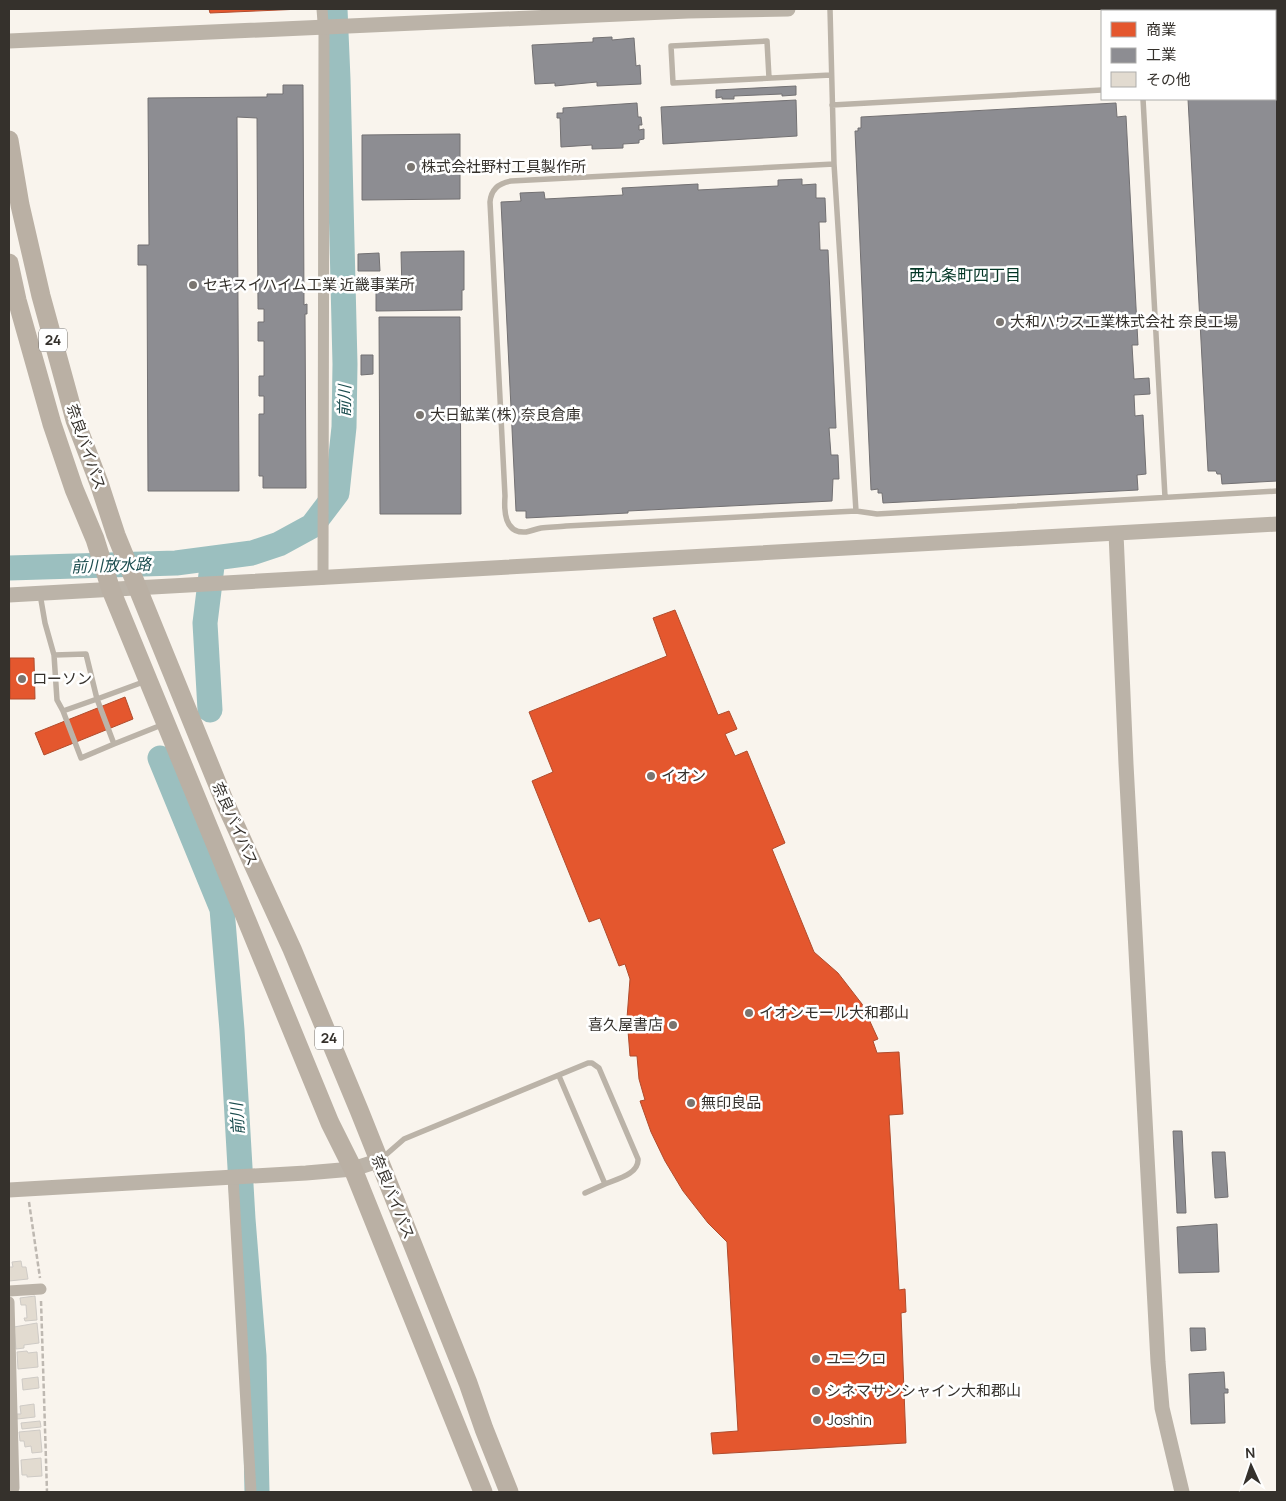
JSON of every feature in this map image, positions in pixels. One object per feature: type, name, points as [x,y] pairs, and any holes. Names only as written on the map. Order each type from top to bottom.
[{"type":"highway","name":"奈良バイパス","points":[[9,140],[20,205],[41,296],[75,420],[116,535],[136,589],[226,806],[292,949],[468,1383],[509,1492]]},
{"type":"highway","name":"奈良バイパス","points":[[9,263],[17,300],[52,424],[74,489],[95,539],[111,590],[330,1123],[353,1169],[483,1492]]},
{"type":"street","points":[[322,9],[323,579]]},
{"type":"street","points":[[9,41],[614,12],[788,9]]},
{"type":"street","points":[[9,595],[323,579],[1277,524]]},
{"type":"street","points":[[1116,532],[1124,726],[1158,1362],[1162,1408],[1182,1492]]},
{"type":"street","points":[[9,1190],[353,1169],[378,1161]]},
{"type":"street","points":[[232,1177],[252,1492]]},
{"type":"street","points":[[9,1292],[41,1289]]},
{"type":"street","points":[[9,1302],[14,1488],[9,1488]]},
{"type":"lane","points":[[830,9],[834,164],[856,511]]},
{"type":"lane","points":[[769,78],[767,41],[671,46],[673,83],[831,75]]},
{"type":"lane","points":[[832,105],[1101,90]]},
{"type":"lane","points":[[1143,100],[1165,497]]},
{"type":"lane","points":[[834,164],[511,181],[505,182],[494,189],[490,202],[505,496],[504,510],[509,524],[518,531],[524,532],[566,526],[856,511],[876,514],[1277,491]]},
{"type":"lane","points":[[40,594],[54,655],[57,700],[81,758],[166,723]]},
{"type":"lane","points":[[54,655],[86,654],[97,699],[114,744]]},
{"type":"lane","points":[[62,711],[148,680]]},
{"type":"lane","points":[[378,1161],[404,1140],[416,1134],[592,1063],[599,1068],[638,1164],[634,1171],[585,1193]]},
{"type":"lane","points":[[559,1076],[605,1184]]},
{"type":"path","points":[[29,1189],[41,1289],[48,1492]]},
{"type":"building: 商業","points":[[209,9],[302,9],[210,13]]},
{"type":"building: 商業","points":[[675,610],[718,715],[729,711],[737,729],[725,734],[735,756],[747,751],[785,843],[772,849],[814,952],[838,973],[862,1004],[878,1039],[873,1041],[877,1053],[899,1052],[903,1114],[889,1115],[899,1290],[905,1289],[906,1312],[901,1313],[906,1443],[713,1454],[711,1433],[738,1431],[727,1242],[708,1223],[683,1191],[665,1161],[651,1132],[640,1101],[645,1100],[639,1079],[637,1056],[630,1056],[627,1018],[630,979],[625,964],[619,966],[600,918],[589,922],[532,781],[553,772],[529,712],[667,656],[653,618]]},
{"type":"building: 商業","name":"ローソン","points":[[10,658],[34,658],[35,699],[10,699]]},
{"type":"building: 商業","points":[[125,697],[133,719],[44,755],[35,733]]},
{"type":"building: 工業","points":[[612,37],[612,40],[634,38],[636,66],[640,65],[641,84],[597,86],[597,82],[555,86],[555,83],[535,84],[532,45],[593,42],[593,38]]},
{"type":"building: 工業","name":"大和ハウス工業株式会社 奈良工場","points":[[1277,67],[1277,481],[1222,484],[1221,474],[1217,474],[1216,471],[1208,471],[1188,100],[1276,100]]},
{"type":"building: 工業","name":"セキスイハイム工業 近畿事業所","points":[[283,85],[303,85],[304,305],[307,304],[307,314],[305,314],[306,488],[263,488],[263,476],[259,476],[259,414],[264,414],[264,396],[259,396],[259,376],[264,376],[264,341],[258,341],[258,322],[264,322],[264,309],[258,309],[257,118],[237,117],[239,491],[148,491],[147,265],[138,265],[138,245],[149,245],[148,98],[267,97],[267,94],[283,94]]},
{"type":"building: 工業","points":[[796,86],[796,95],[734,96],[734,99],[716,98],[716,90]]},
{"type":"building: 工業","points":[[796,100],[797,136],[663,144],[661,107]]},
{"type":"building: 工業","points":[[637,103],[638,117],[641,117],[642,125],[639,125],[639,130],[644,129],[644,139],[639,140],[639,143],[623,144],[623,148],[592,149],[592,145],[561,147],[560,118],[557,118],[557,113],[563,113],[563,108]]},
{"type":"building: 工業","name":"大和ハウス工業株式会社 奈良工場","points":[[1116,103],[1117,117],[1126,116],[1138,345],[1132,345],[1134,379],[1149,378],[1150,394],[1134,395],[1135,416],[1143,415],[1146,474],[1137,475],[1138,490],[883,503],[882,493],[878,493],[878,489],[871,490],[855,131],[861,128],[861,117]]},
{"type":"building: 工業","name":"株式会社野村工具製作所","points":[[460,134],[460,199],[362,200],[362,135]]},
{"type":"building: 工業","points":[[802,179],[802,185],[816,184],[816,198],[825,198],[826,222],[819,222],[820,250],[828,250],[836,428],[829,428],[831,455],[838,455],[839,479],[833,479],[832,501],[526,518],[526,511],[516,511],[501,202],[521,201],[520,193],[544,192],[545,199],[623,195],[622,188],[698,184],[698,190],[778,186],[778,180]]},
{"type":"building: 工業","points":[[464,251],[462,310],[376,311],[376,292],[402,292],[401,252]]},
{"type":"building: 工業","points":[[379,253],[380,271],[358,271],[358,254]]},
{"type":"building: 工業","name":"大日鉱業(株) 奈良倉庫","points":[[379,317],[460,317],[461,514],[380,514]]},
{"type":"building: 工業","points":[[361,355],[373,355],[373,374],[361,375]]},
{"type":"building: 工業","points":[[1173,1131],[1182,1131],[1186,1213],[1177,1213]]},
{"type":"building: 工業","points":[[1212,1152],[1225,1152],[1228,1197],[1215,1198]]},
{"type":"building: 工業","points":[[1217,1224],[1219,1272],[1179,1273],[1177,1227]]},
{"type":"building: 工業","points":[[1190,1328],[1205,1328],[1206,1350],[1191,1351]]},
{"type":"building: 工業","points":[[1224,1372],[1225,1389],[1228,1389],[1228,1393],[1224,1393],[1225,1423],[1191,1424],[1189,1374]]},
{"type":"building: その他","points":[[21,1261],[22,1267],[26,1267],[28,1279],[9,1281],[9,1267],[13,1267],[12,1262]]},
{"type":"building: その他","points":[[35,1296],[37,1320],[25,1321],[24,1318],[27,1318],[26,1305],[21,1305],[20,1298]]},
{"type":"building: その他","points":[[37,1323],[39,1343],[24,1345],[24,1348],[16,1349],[14,1327]]},
{"type":"building: その他","points":[[27,1351],[28,1353],[37,1352],[38,1367],[18,1369],[17,1352]]},
{"type":"building: その他","points":[[38,1377],[39,1388],[23,1390],[22,1379]]},
{"type":"building: その他","points":[[34,1404],[35,1417],[17,1419],[17,1414],[21,1414],[20,1406]]},
{"type":"building: その他","points":[[40,1421],[41,1427],[22,1429],[21,1423]]},
{"type":"building: その他","points":[[40,1430],[42,1452],[32,1453],[31,1446],[25,1447],[24,1441],[20,1441],[19,1432]]},
{"type":"building: その他","points":[[41,1458],[42,1476],[27,1477],[27,1475],[22,1475],[21,1460]]},
{"type":"waterway","name":"前川","points":[[9,568],[176,563],[252,553],[279,544],[312,526],[337,493],[344,427],[345,364],[335,9]]},
{"type":"waterway","name":"前川","points":[[210,710],[205,623],[213,558]]},
{"type":"waterway","name":"前川","points":[[160,758],[222,909],[254,1356],[257,1492]]},
{"type":"place","name":"株式会社野村工具製作所","points":[[411,167]]},
{"type":"place","name":"セキスイハイム工業 近畿事業所","points":[[193,285]]},
{"type":"place","name":"大和ハウス工業株式会社 奈良工場","points":[[1000,322]]},
{"type":"place","name":"大日鉱業(株) 奈良倉庫","points":[[420,415]]},
{"type":"place","name":"ローソン","points":[[22,679]]},
{"type":"place","name":"イオン","points":[[651,776]]},
{"type":"place","name":"イオンモール大和郡山","points":[[749,1013]]},
{"type":"place","name":"喜久屋書店","points":[[673,1025]]},
{"type":"place","name":"無印良品","points":[[691,1103]]},
{"type":"place","name":"ユニクロ","points":[[816,1359]]},
{"type":"place","name":"シネマサンシャイン大和郡山","points":[[816,1391]]},
{"type":"place","name":"Joshin","points":[[817,1420]]},
{"type":"district","name":"西九条町四丁目","points":[[965,275]]},
{"type":"water label","name":"前川放水路","points":[[111,565]]}]
